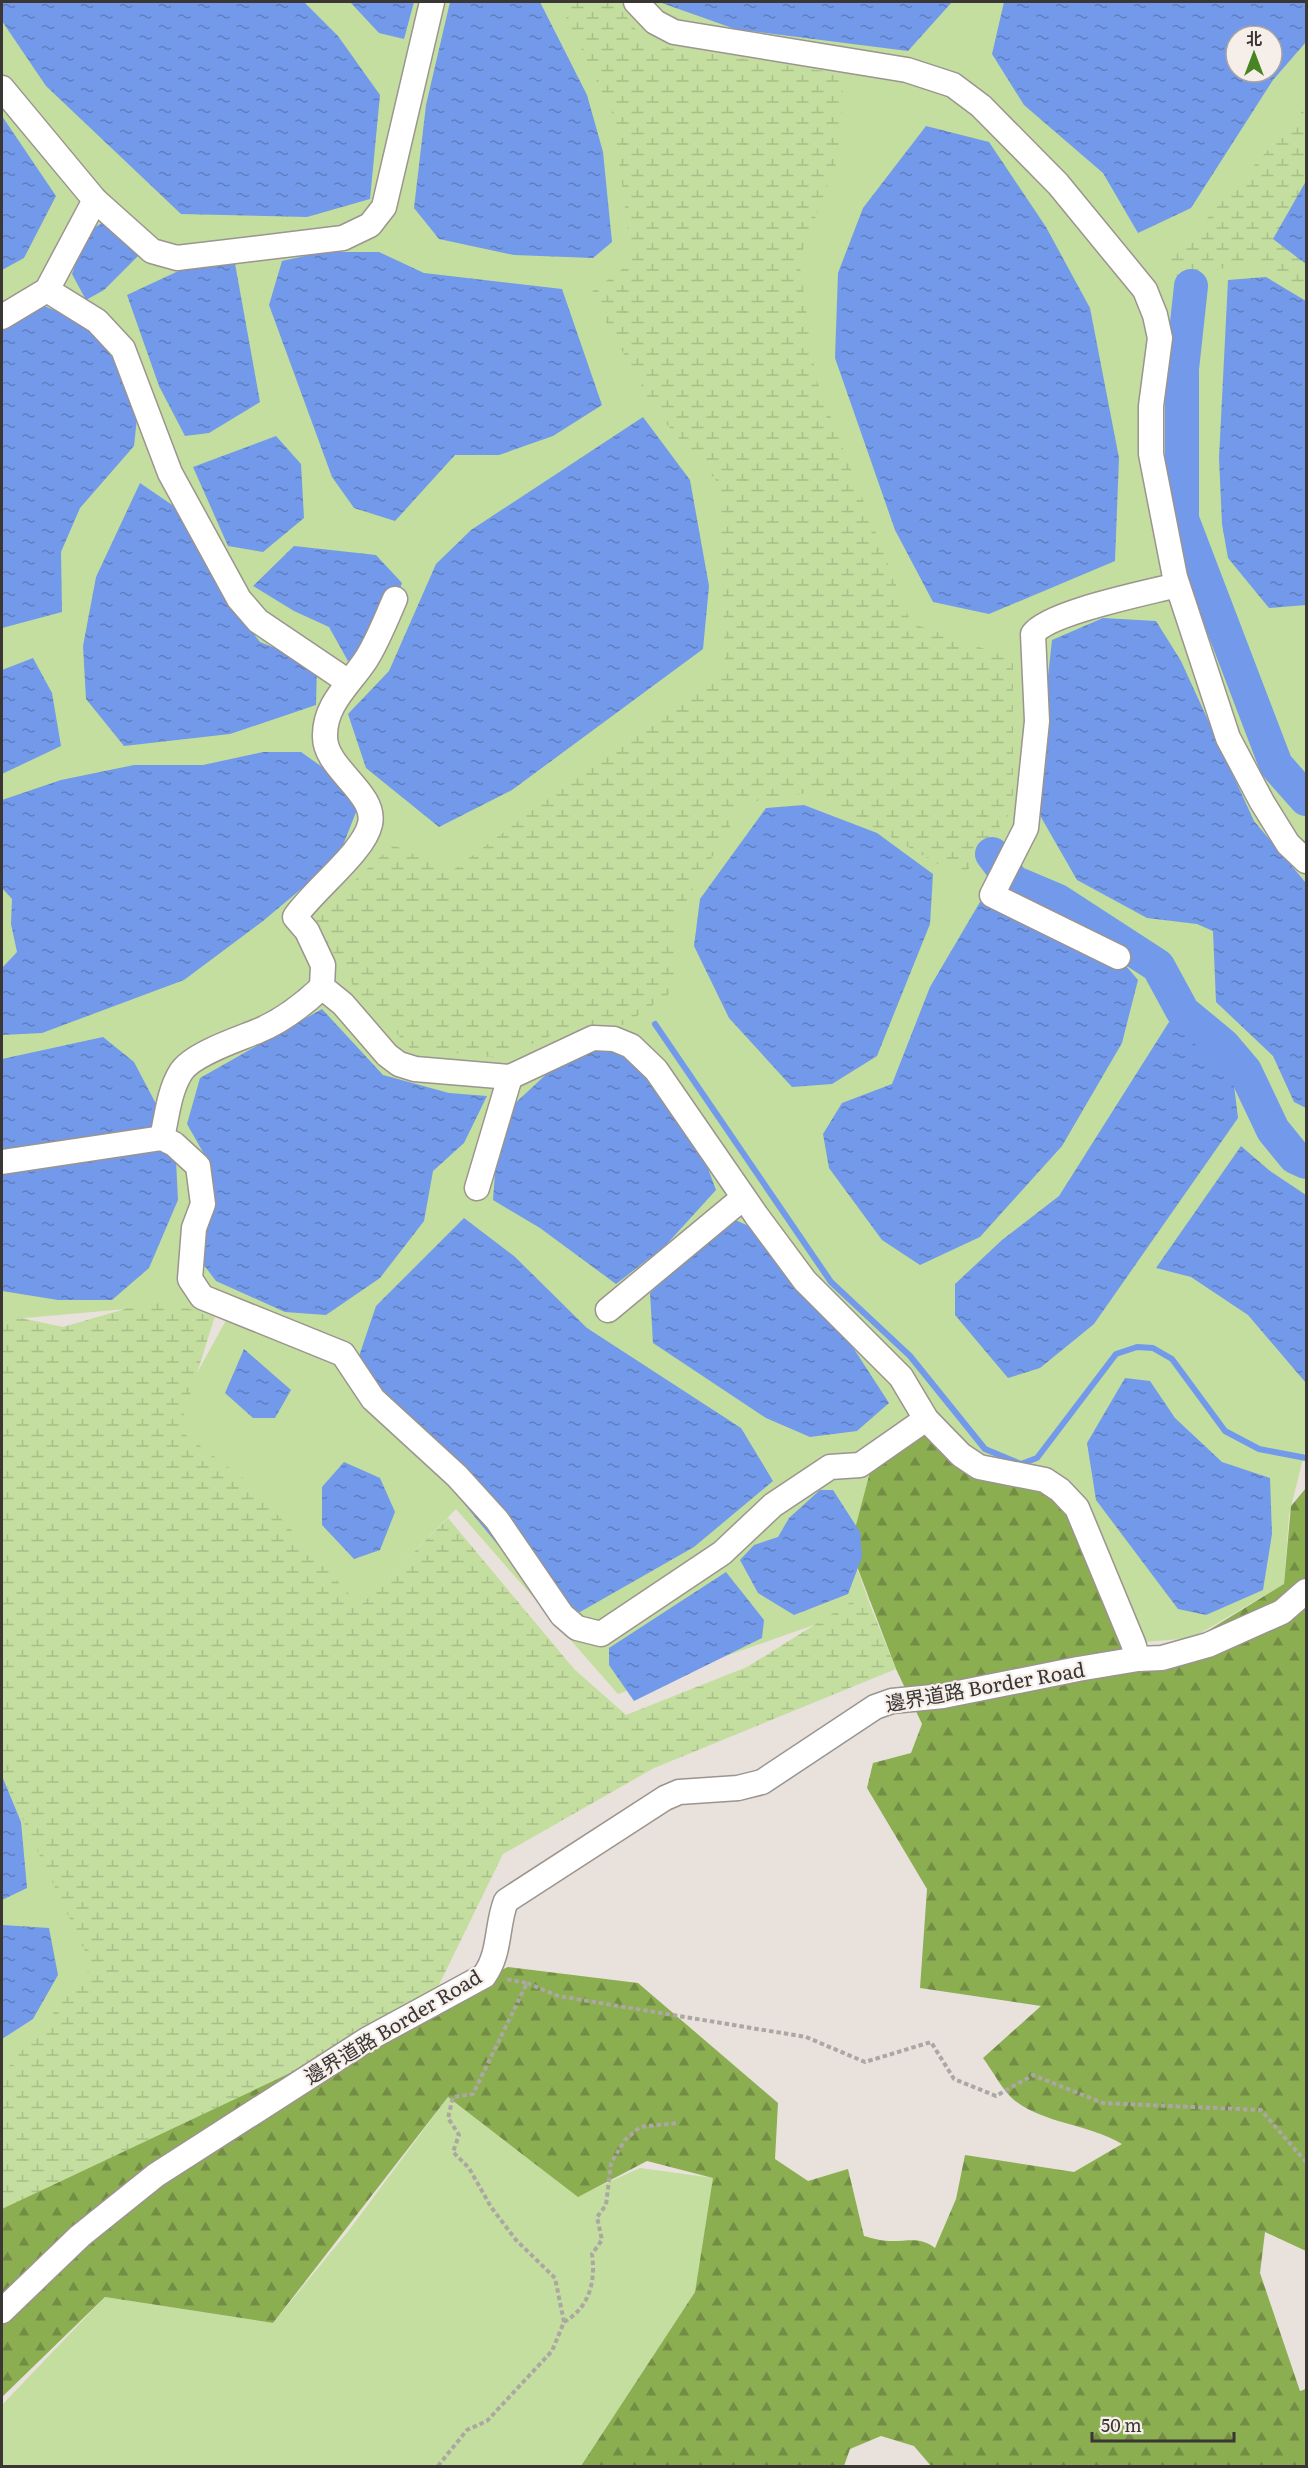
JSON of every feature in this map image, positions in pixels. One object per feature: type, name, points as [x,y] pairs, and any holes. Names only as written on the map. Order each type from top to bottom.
[{"type":"street","points":[[2,88],[95,200],[152,251],[177,258],[343,238],[370,225],[384,207],[432,2]]},
{"type":"street","points":[[636,2],[655,22],[674,32],[907,70],[952,85],[981,106],[1058,184],[1144,290],[1155,315],[1160,338],[1151,406],[1151,454],[1177,585],[1228,738],[1262,802],[1288,844],[1306,861]]},
{"type":"street","points":[[2,317],[47,290],[95,200]]},
{"type":"street","points":[[47,290],[97,321],[123,349],[170,473],[239,599],[258,621],[347,681]]},
{"type":"street","points":[[1118,957],[992,895],[1026,828],[1037,721],[1033,634],[1039,625],[1059,618],[1177,585]]},
{"type":"street","points":[[162,1138],[172,1089],[183,1069],[230,1040],[258,1031],[282,1019],[304,1004],[322,987],[323,965],[309,941],[307,931],[295,917],[304,904],[356,849],[370,824],[365,802],[328,754],[325,737],[328,716],[347,681],[365,661],[395,599]]},
{"type":"street","points":[[322,987],[343,1004],[387,1055],[399,1064],[415,1069],[510,1077],[593,1038],[614,1040],[631,1046],[656,1070],[743,1198],[805,1281],[901,1377],[926,1419],[961,1455],[979,1467],[1045,1480],[1060,1490],[1077,1508],[1138,1659]]},
{"type":"street","points":[[477,1188],[510,1077]]},
{"type":"street","points":[[2,1162],[162,1138],[174,1144],[198,1166],[203,1204],[194,1228],[190,1279],[202,1297],[343,1354],[373,1399],[457,1476],[497,1520],[562,1616],[577,1628],[601,1634],[722,1553],[773,1505],[830,1467],[860,1465],[926,1419]]},
{"type":"street","points":[[608,1310],[743,1198]]},
{"type":"street","name":"邊界道路 Border Road","points":[[2,2311],[80,2236],[156,2175],[368,2039],[484,1976],[491,1966],[497,1949],[501,1912],[506,1901],[665,1798],[679,1792],[738,1788],[762,1782],[875,1707],[892,1701],[943,1696],[1138,1659],[1162,1658],[1208,1646],[1282,1612],[1306,1591]]},
{"type":"path","points":[[484,1976],[527,1983],[558,1995],[806,2037],[866,2062],[931,2042],[954,2079],[996,2096],[1033,2075],[1103,2103],[1261,2110],[1306,2162]]},
{"type":"path","points":[[527,1983],[473,2094],[453,2097],[448,2118],[459,2135],[453,2152],[469,2168],[491,2207],[516,2240],[555,2278],[564,2322]]},
{"type":"path","points":[[438,2466],[467,2430],[487,2421],[552,2351],[564,2322],[583,2309],[594,2274],[592,2254],[602,2240],[597,2217],[606,2205],[611,2163],[625,2140],[640,2127],[678,2123]]},
{"type":"green space","points":[[2,2],[1306,2],[1306,1447],[1289,1515],[1284,1584],[1192,1638],[1133,1643],[850,1548],[870,1605],[618,1694],[456,1509],[360,1607],[167,1427],[229,1315],[126,1309],[2,1320]]},
{"type":"green space","points":[[559,2],[615,2],[647,44],[843,74],[841,151],[799,260],[816,379],[911,623],[1013,659],[1013,809],[962,878],[813,792],[744,803],[675,920],[676,989],[624,1025],[576,1025],[499,1058],[410,1048],[354,987],[313,919],[393,845],[452,871],[725,665],[719,484],[656,412],[590,293],[632,262],[613,115]]},
{"type":"green space","points":[[1306,107],[1306,292],[1265,261],[1174,277],[1171,259]]},
{"type":"green space","points":[[156,1300],[215,1316],[179,1430],[248,1482],[360,1606],[448,1518],[574,1669],[626,1715],[747,1667],[851,1602],[870,1605],[896,1669],[654,1768],[503,1854],[434,1995],[303,2067],[2,2209],[2,2075],[92,1966],[2,1776],[2,1314],[63,1327]]},
{"type":"green space","points":[[926,1419],[961,1455],[1045,1480],[1089,1520],[1138,1659],[1204,1633],[1284,1584],[1291,1506],[1306,1488],[1306,2251],[1265,2232],[1260,2273],[1300,2391],[1306,2389],[1306,2466],[931,2466],[914,2446],[881,2436],[850,2449],[844,2466],[581,2466],[695,2292],[713,2178],[647,2161],[578,2197],[448,2097],[273,2323],[105,2297],[2,2397],[2,2195],[508,1967],[638,1983],[778,2103],[775,2159],[808,2181],[848,2169],[864,2236],[886,2241],[924,2242],[935,2248],[956,2199],[965,2155],[1074,2172],[1122,2144],[1109,2137],[1026,2108],[1006,2091],[983,2058],[1041,2006],[920,1988],[927,1889],[867,1788],[873,1763],[911,1753],[922,1724],[896,1669],[850,1548],[870,1472]]},
{"type":"green space","points":[[2,1705],[125,1965],[2,2108]]},
{"type":"green space","points":[[448,2097],[578,2196],[640,2168],[714,2178],[695,2292],[581,2466],[2,2466],[2,2405],[105,2297],[273,2323],[350,2229]]},
{"type":"water","points":[[2,2],[304,2],[338,36],[380,95],[370,199],[307,217],[181,214],[46,86],[2,21]]},
{"type":"water","points":[[350,2],[414,2],[404,39],[379,33]]},
{"type":"water","points":[[450,2],[540,2],[587,95],[603,152],[612,242],[593,258],[514,255],[439,239],[414,208],[426,105]]},
{"type":"water","points":[[659,2],[952,2],[908,51],[735,29]]},
{"type":"water","points":[[1004,2],[1306,2],[1306,42],[1284,67],[1284,24],[1224,24],[1224,84],[1270,84],[1191,208],[1138,233],[1103,173],[1024,105],[992,54]]},
{"type":"water","points":[[2,116],[56,196],[24,258],[2,270]]},
{"type":"water","points":[[926,126],[989,142],[1046,227],[1090,308],[1119,458],[1115,561],[989,614],[933,602],[895,530],[835,358],[838,273],[863,208]]},
{"type":"water","points":[[1306,181],[1306,264],[1273,239]]},
{"type":"water","points":[[103,222],[138,256],[104,290],[86,300],[72,274],[85,234]]},
{"type":"water","points":[[323,252],[379,252],[424,273],[562,289],[602,405],[553,436],[499,455],[455,455],[395,521],[354,508],[332,477],[269,305],[282,261]]},
{"type":"water","points":[[234,258],[260,402],[209,433],[185,436],[159,386],[127,295],[187,267]]},
{"type":"water","points":[[1266,277],[1306,301],[1306,605],[1269,608],[1228,558],[1222,524],[1219,458],[1228,280]]},
{"type":"water","points":[[42,305],[86,324],[140,389],[134,446],[80,508],[61,552],[62,612],[2,628],[2,330]]},
{"type":"water","points":[[643,417],[690,480],[709,586],[703,649],[512,790],[439,827],[366,768],[348,714],[389,671],[436,564],[471,530]]},
{"type":"water","points":[[276,436],[301,464],[304,518],[263,552],[228,546],[193,467]]},
{"type":"water","points":[[140,483],[181,511],[219,589],[260,642],[317,665],[316,705],[230,734],[124,746],[86,699],[83,646],[96,577]]},
{"type":"water","points":[[294,546],[376,555],[402,583],[376,655],[348,661],[329,627],[294,611],[253,586]]},
{"type":"water","points":[[1103,618],[1156,621],[1181,661],[1254,821],[1306,883],[1306,1108],[1294,1102],[1273,1056],[1216,1002],[1213,931],[1197,924],[1147,918],[1077,880],[1034,805],[1052,640]]},
{"type":"water","points":[[33,658],[52,693],[61,746],[2,774],[2,670]]},
{"type":"water","points":[[263,752],[301,752],[332,774],[360,802],[338,858],[263,921],[184,980],[42,1033],[2,1035],[2,968],[17,952],[11,924],[12,899],[2,888],[2,800],[61,780],[134,765],[203,765]]},
{"type":"water","points":[[804,805],[877,833],[933,874],[930,924],[877,1056],[832,1084],[792,1087],[729,1018],[694,946],[700,899],[766,808]]},
{"type":"water","points":[[980,902],[1037,912],[1109,946],[1138,980],[1122,1043],[1062,1146],[980,1237],[920,1265],[882,1240],[829,1168],[823,1134],[842,1103],[892,1084],[930,987]]},
{"type":"water","points":[[322,1009],[383,1075],[449,1093],[487,1096],[464,1143],[433,1171],[424,1221],[380,1278],[326,1315],[285,1312],[216,1281],[197,1256],[209,1215],[212,1168],[187,1124],[200,1078]]},
{"type":"water","points":[[1169,1022],[1232,1068],[1238,1118],[1094,1324],[1040,1368],[1008,1378],[955,1315],[955,1284],[1002,1240],[1059,1196]]},
{"type":"water","points":[[103,1037],[134,1062],[175,1140],[178,1200],[149,1268],[112,1300],[58,1300],[2,1291],[2,1059]]},
{"type":"water","points":[[609,1037],[688,1115],[716,1190],[665,1246],[616,1284],[540,1228],[493,1200],[499,1118],[553,1068]]},
{"type":"water","points":[[1241,1146],[1270,1171],[1306,1195],[1306,1383],[1248,1315],[1191,1277],[1156,1268]]},
{"type":"water","points":[[464,1218],[514,1256],[587,1328],[741,1428],[773,1481],[694,1547],[580,1612],[543,1600],[402,1428],[358,1359],[376,1306]]},
{"type":"water","points":[[731,1218],[766,1234],[854,1349],[889,1403],[857,1431],[810,1437],[766,1418],[653,1343],[650,1293]]},
{"type":"water","points":[[244,1349],[291,1390],[275,1418],[253,1418],[225,1393]]},
{"type":"water","points":[[1125,1378],[1150,1381],[1175,1418],[1222,1462],[1270,1478],[1272,1534],[1263,1590],[1206,1615],[1178,1609],[1096,1500],[1087,1443]]},
{"type":"water","points":[[344,1462],[380,1478],[395,1512],[380,1550],[354,1559],[322,1525],[322,1487]]},
{"type":"water","points":[[820,1490],[833,1490],[860,1532],[862,1557],[848,1594],[794,1615],[758,1593],[740,1560],[754,1545],[778,1537],[789,1518]]},
{"type":"water","points":[[726,1572],[764,1620],[762,1638],[634,1701],[609,1665],[609,1648]]},
{"type":"water","points":[[2,1776],[21,1822],[27,1888],[2,1900]]},
{"type":"water","points":[[2,1925],[49,1928],[58,1975],[33,2019],[2,2039]]},
{"type":"waterway","points":[[1191,286],[1182,369],[1182,519],[1276,765],[1306,799]]},
{"type":"waterway","points":[[992,854],[1013,882],[1058,901],[1158,966],[1183,1012],[1223,1045],[1245,1071],[1273,1130],[1295,1157],[1306,1162]]},
{"type":"waterway","points":[[655,1024],[831,1282],[910,1356],[985,1449],[1021,1464],[1037,1458],[1116,1354],[1137,1347],[1153,1348],[1172,1359],[1225,1431],[1259,1449],[1306,1458]]}]
